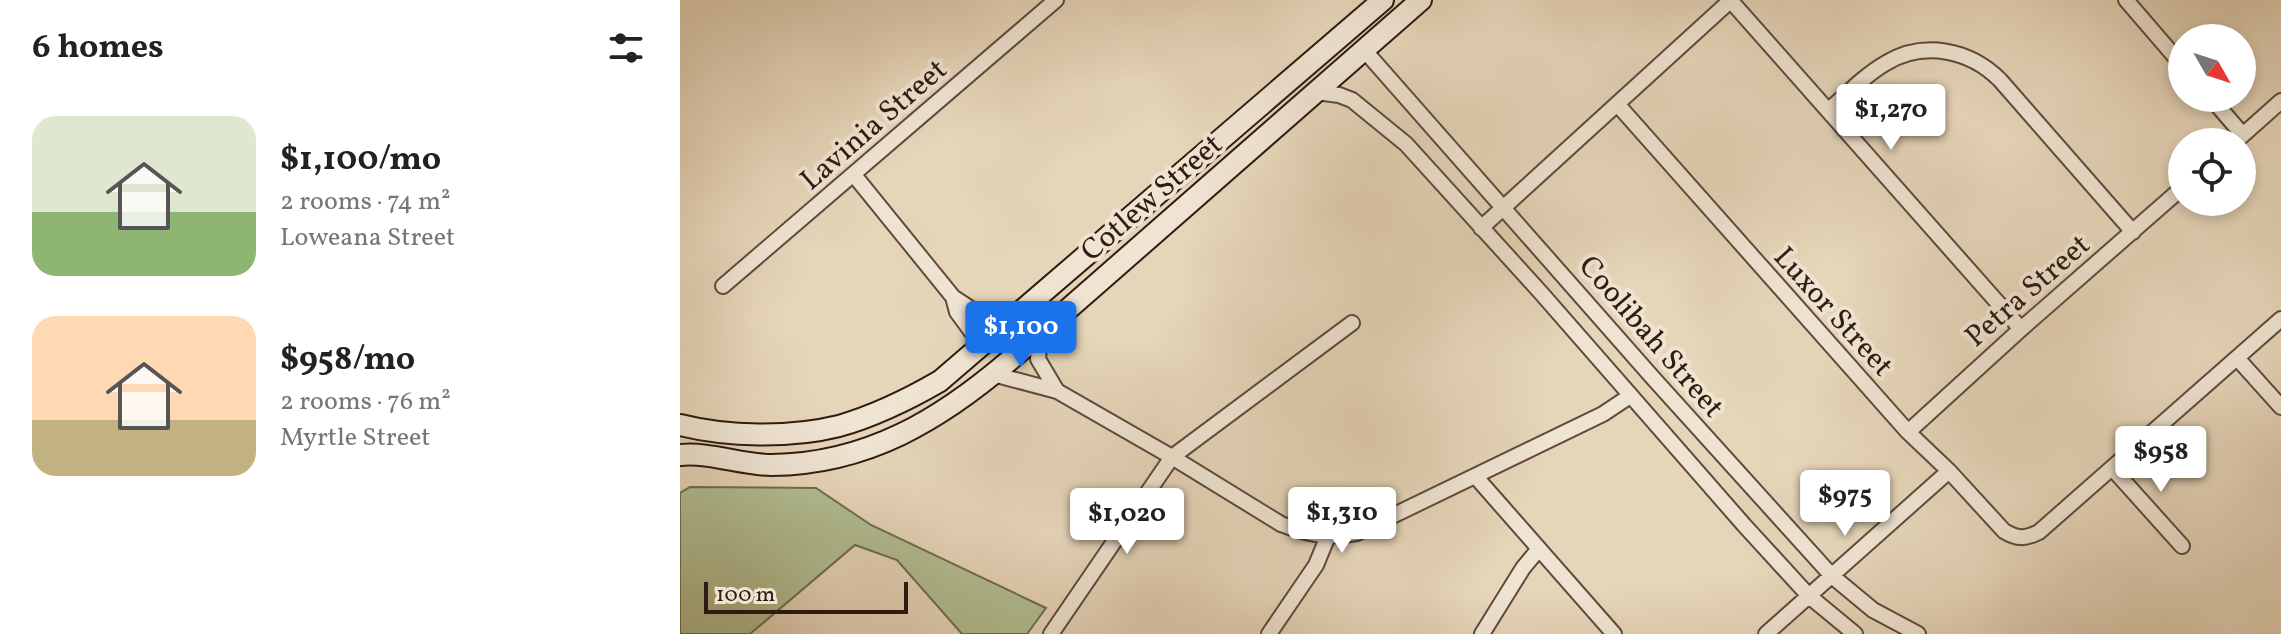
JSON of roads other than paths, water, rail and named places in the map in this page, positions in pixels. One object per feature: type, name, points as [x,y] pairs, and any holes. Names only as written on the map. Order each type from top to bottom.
[{"type":"main road","name":"Cotlew Street","points":[[680,425],[727,434],[790,432],[838,426],[914,396],[940,381],[1383,0]]},
{"type":"main road","name":"Cotlew Street","points":[[680,455],[701,454],[770,465],[814,461],[870,448],[934,418],[993,374],[1421,0]]},
{"type":"main road","points":[[1305,64],[1323,59],[1343,43],[1355,43],[1365,51]]},
{"type":"main road","points":[[982,346],[1004,351],[1035,326],[1046,328]]},
{"type":"street","name":"Lavinia Street","points":[[723,286],[1056,0]]},
{"type":"street","points":[[1481,228],[1731,0],[2021,329]]},
{"type":"street","points":[[2126,0],[2168,49]]},
{"type":"street","points":[[1829,110],[1873,72],[1899,56],[1935,50],[1971,58],[2000,80],[2133,232]]},
{"type":"street","name":"Coolibah Street","points":[[1365,51],[1832,576],[1873,610],[1918,634]]},
{"type":"street","name":"Coolibah Street","points":[[1316,92],[1352,100],[1406,144],[1809,596],[1855,634]]},
{"type":"street","points":[[2250,128],[2281,101]]},
{"type":"street","name":"Luxor Street","points":[[1618,105],[1908,432],[2004,531],[2021,538],[2039,532],[2112,468]]},
{"type":"street","points":[[854,175],[953,297],[979,314],[1009,323]]},
{"type":"street","name":"Petra Street","points":[[1908,432],[2168,201]]},
{"type":"street","points":[[953,297],[957,312],[982,346]]},
{"type":"street","points":[[2182,546],[2112,468],[2281,319]]},
{"type":"street","points":[[1051,634],[1172,457],[1352,323]]},
{"type":"street","points":[[1046,328],[1038,359],[1057,391]]},
{"type":"street","points":[[2237,358],[2281,407]]},
{"type":"street","points":[[993,374],[1057,391],[1281,524],[1328,536],[1357,533],[1603,414],[1630,396]]},
{"type":"street","points":[[1766,634],[1949,471]]},
{"type":"street","points":[[1476,477],[1614,634]]},
{"type":"street","points":[[1269,634],[1316,565],[1328,536]]},
{"type":"street","points":[[1482,634],[1523,568],[1538,550]]}]
